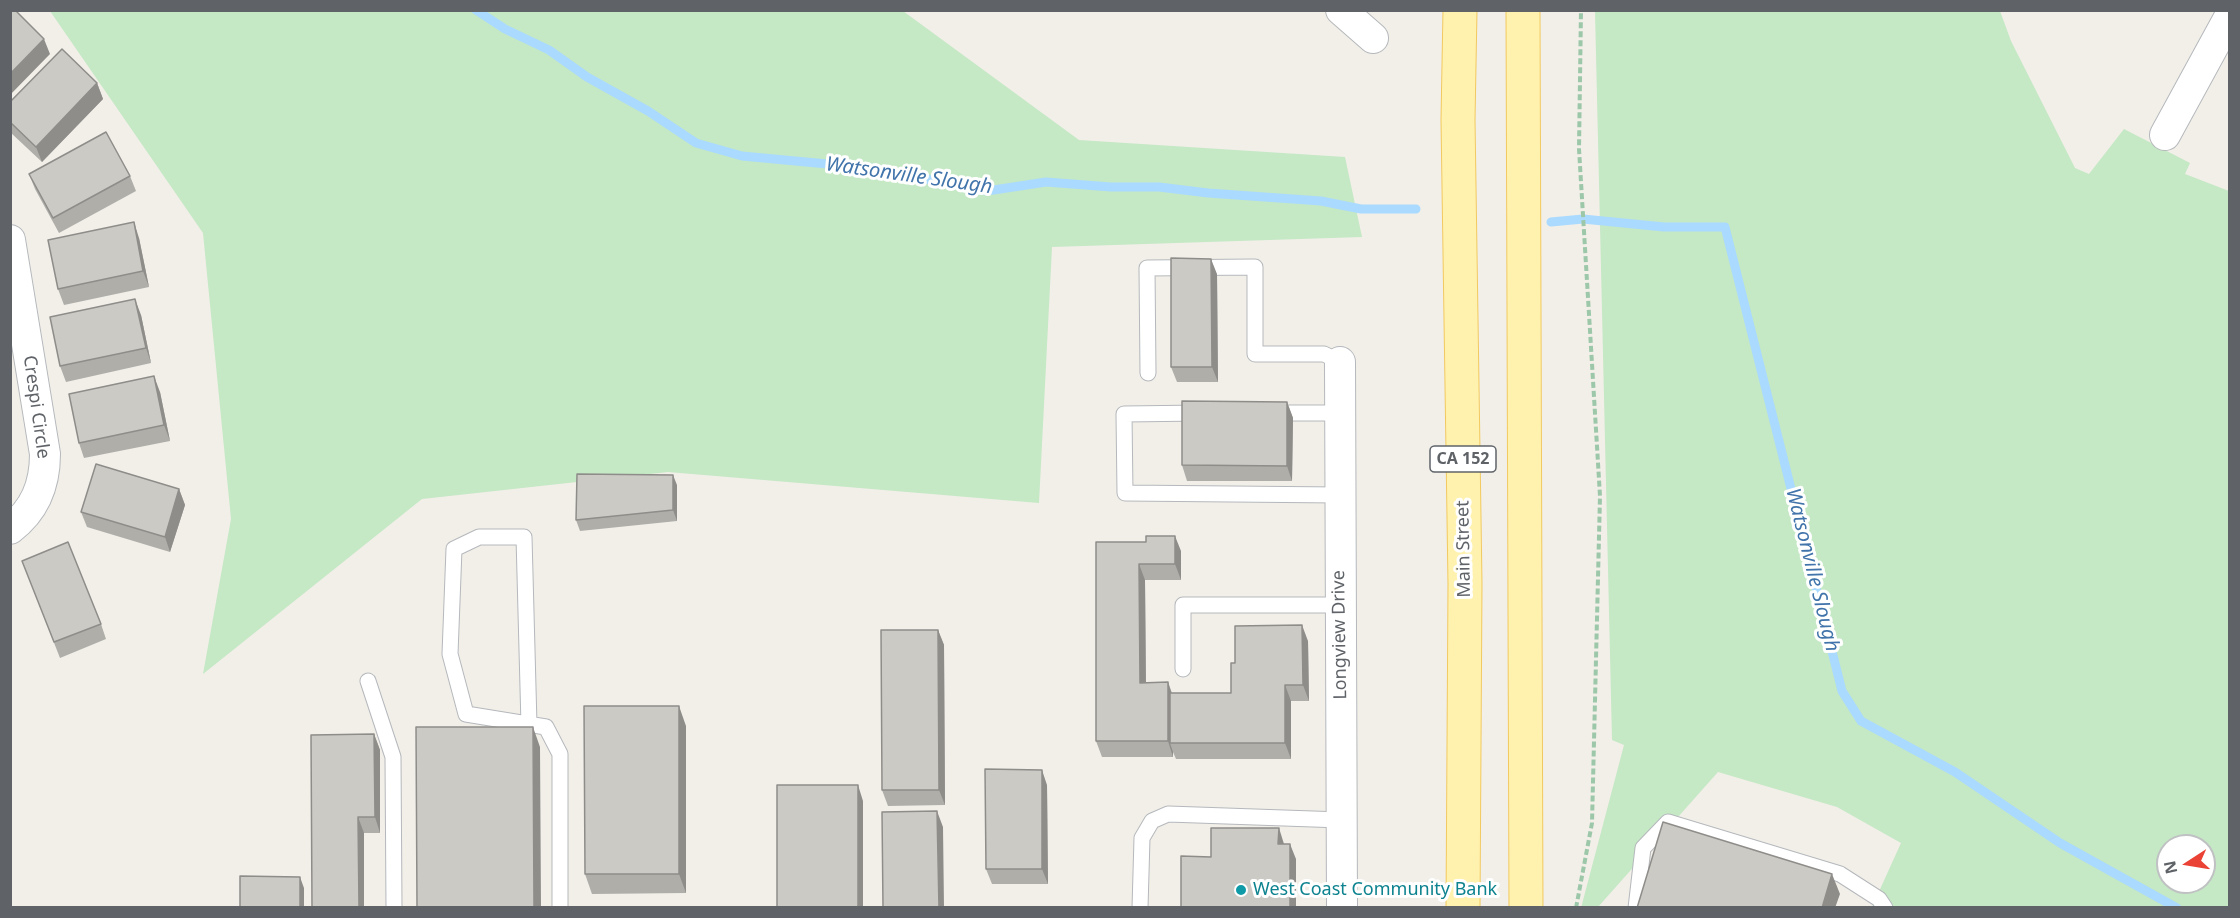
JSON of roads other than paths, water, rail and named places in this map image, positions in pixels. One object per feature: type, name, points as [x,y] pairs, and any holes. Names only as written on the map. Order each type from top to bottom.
[{"type":"main road","name":"Main Street","points":[[1460,10],[1458,120],[1465,584],[1463,908]]},
{"type":"main road","points":[[1523,10],[1526,908]]},
{"type":"street","points":[[1341,10],[1373,38]]},
{"type":"street","points":[[2165,135],[2229,16]]},
{"type":"street","name":"Crespi Circle","points":[[10,240],[45,454],[45,475],[40,491],[20,522],[10,529]]},
{"type":"street","name":"Longview Drive","points":[[1340,362],[1339,604],[1342,908]]},
{"type":"lane","points":[[1148,373],[1147,268],[1255,267],[1255,354],[1324,354],[1340,362]]},
{"type":"lane","points":[[1217,413],[1124,414],[1125,494],[1339,495]]},
{"type":"lane","points":[[1252,413],[1340,413]]},
{"type":"lane","points":[[529,724],[524,537],[479,537],[454,549],[450,654],[466,714],[546,727],[560,754],[560,908]]},
{"type":"lane","points":[[1183,669],[1183,604],[1339,604]]},
{"type":"lane","points":[[368,681],[393,757],[394,908]]},
{"type":"lane","points":[[1140,908],[1142,838],[1152,821],[1168,814],[1342,820]]},
{"type":"lane","points":[[1636,908],[1643,848],[1668,822],[1840,873],[1879,899],[1885,908]]},
{"type":"waterway","name":"Watsonville Slough","points":[[476,10],[505,29],[549,50],[587,77],[648,111],[696,143],[742,156],[870,168],[987,191],[1046,182],[1111,187],[1159,187],[1321,201],[1361,209],[1416,209]]},
{"type":"waterway","name":"Watsonville Slough","points":[[1551,222],[1583,219],[1664,227],[1725,227],[1842,691],[1861,721],[1955,772],[2060,843],[2177,908]]},
{"type":"place","name":"West Coast Community Bank","points":[[1241,890]]}]
